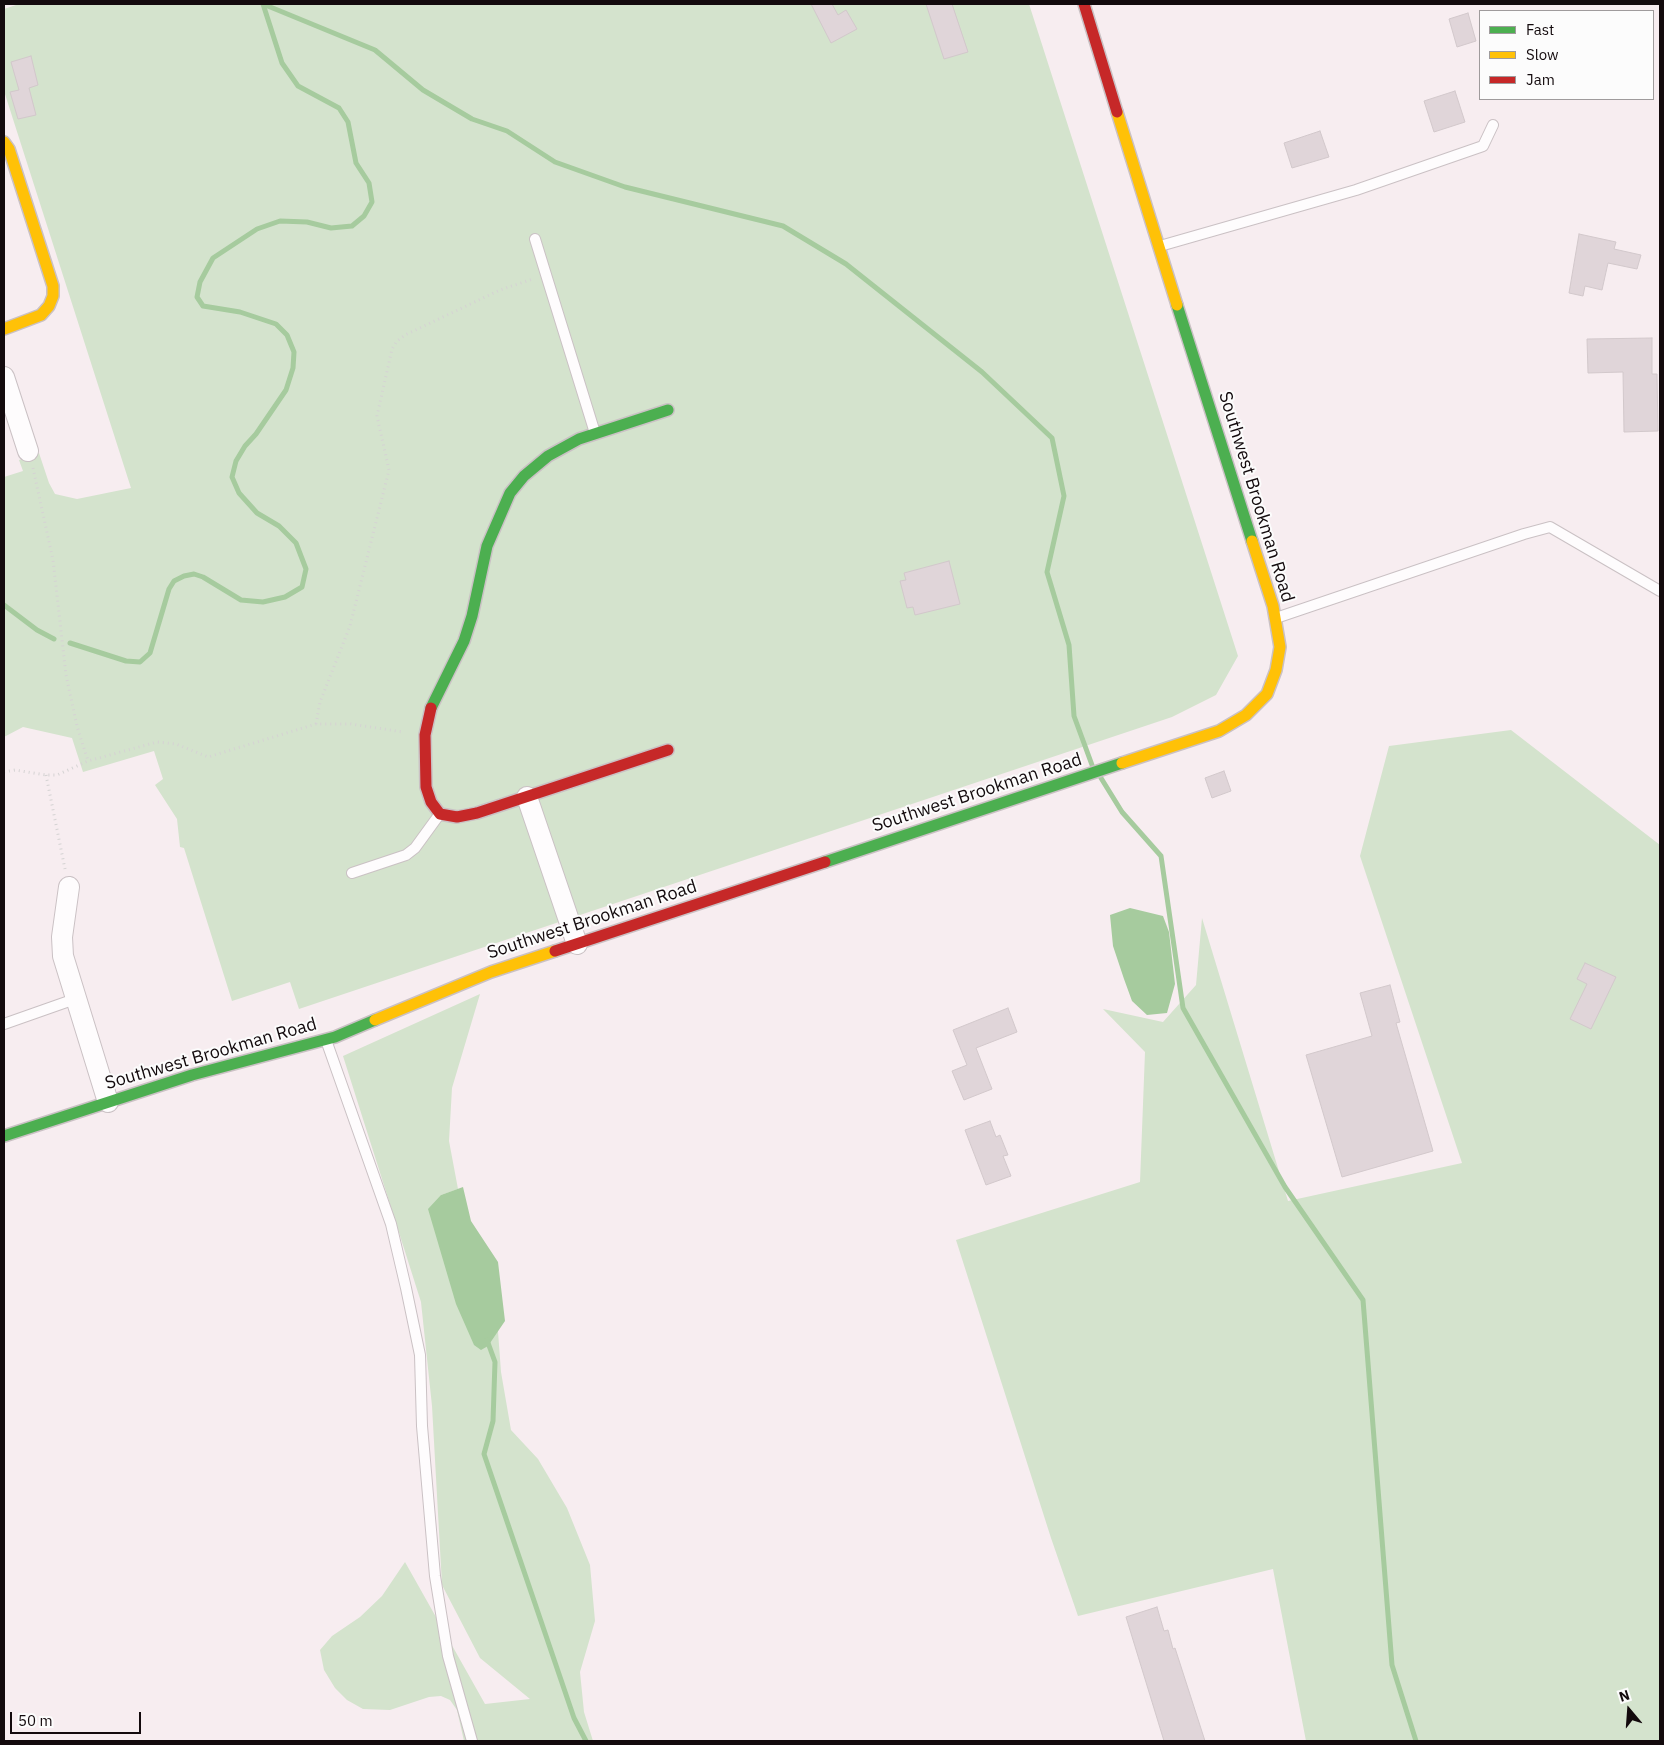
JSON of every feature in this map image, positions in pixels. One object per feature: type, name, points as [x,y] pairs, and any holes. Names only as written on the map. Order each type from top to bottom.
[{"type":"street","name":"Southwest Brookman Road","points":[[4,1136],[232,1063],[361,1028],[491,972],[1219,731],[1246,715],[1267,694],[1276,670],[1280,647],[1275,619],[1220,436],[1084,4]]},
{"type":"street","points":[[4,142],[8,149],[53,286],[50,306],[41,315],[4,328]]},
{"type":"street","points":[[4,376],[28,451]]},
{"type":"street","points":[[668,410],[579,439],[548,456],[524,476],[510,493],[493,528],[487,546],[464,641],[430,711],[424,735],[426,787],[431,802],[440,814],[457,817],[477,813],[668,750]]},
{"type":"street","points":[[526,797],[577,944]]},
{"type":"street","points":[[69,887],[62,936],[63,956],[108,1102]]},
{"type":"lane","points":[[1159,247],[1356,190],[1482,146],[1492,125]]},
{"type":"lane","points":[[535,238],[595,434]]},
{"type":"lane","points":[[1275,619],[1524,534],[1550,527],[1660,591]]},
{"type":"lane","points":[[352,873],[406,856],[415,848],[440,814]]},
{"type":"lane","points":[[4,1024],[75,999]]},
{"type":"lane","points":[[326,1039],[391,1224],[420,1355],[422,1426],[435,1576],[448,1656],[472,1741]]},
{"type":"path","points":[[316,724],[320,702],[350,626],[389,470],[377,416],[391,362],[392,349],[397,341],[416,330],[500,290],[546,275]]},
{"type":"path","points":[[28,451],[54,560],[66,675],[77,726],[88,761]]},
{"type":"path","points":[[4,772],[15,770],[46,775],[57,774],[88,761],[158,742],[176,744],[208,757],[316,724],[351,724],[424,735]]},
{"type":"path","points":[[46,775],[69,887]]},
{"type":"shaded area","points":[[19,4],[1029,4],[1238,656],[1216,695],[1172,717],[299,1009],[290,982],[232,1001],[184,848],[180,847],[177,819],[155,785],[163,779],[154,751],[83,772],[72,738],[23,727],[4,737],[4,477],[23,471],[19,460],[39,453],[49,483],[55,494],[77,499],[131,488],[4,91],[4,9]]},
{"type":"shaded area","points":[[1511,730],[1660,845],[1660,1741],[1306,1741],[1273,1569],[1078,1616],[1051,1538],[956,1240],[1140,1182],[1145,1052],[1103,1009],[1163,1022],[1196,985],[1202,918],[1288,1201],[1462,1163],[1360,856],[1389,746]]},
{"type":"shaded area","points":[[1130,908],[1163,916],[1169,932],[1175,984],[1167,1013],[1147,1015],[1132,1001],[1124,979],[1113,946],[1110,915]]},
{"type":"shaded area","points":[[480,994],[452,1088],[449,1141],[458,1189],[441,1195],[497,1318],[501,1372],[511,1430],[538,1459],[567,1508],[590,1565],[595,1621],[580,1672],[584,1712],[593,1741],[464,1741],[457,1710],[450,1700],[441,1696],[429,1697],[390,1710],[363,1709],[347,1700],[335,1688],[324,1670],[320,1650],[332,1636],[360,1617],[382,1596],[405,1562],[485,1704],[530,1699],[480,1658],[442,1585],[432,1406],[421,1302],[343,1056]]},
{"type":"shaded area","points":[[463,1187],[471,1221],[498,1262],[505,1321],[488,1346],[481,1350],[474,1345],[456,1304],[428,1209],[441,1195]]},
{"type":"building","points":[[811,4],[832,4],[838,15],[846,10],[857,29],[831,43]]},
{"type":"building","points":[[926,4],[952,4],[968,52],[944,59]]},
{"type":"building","points":[[1468,13],[1476,41],[1457,47],[1449,19]]},
{"type":"building","points":[[31,56],[38,85],[29,88],[36,115],[18,119],[10,92],[19,90],[11,62]]},
{"type":"building","points":[[1455,91],[1465,122],[1434,132],[1424,101]]},
{"type":"building","points":[[1320,131],[1329,157],[1292,168],[1284,143]]},
{"type":"building","points":[[1579,234],[1616,242],[1614,249],[1641,255],[1637,269],[1608,263],[1602,290],[1585,286],[1583,296],[1569,293]]},
{"type":"building","points":[[1652,338],[1652,374],[1657,374],[1658,431],[1624,432],[1623,372],[1588,373],[1587,339]]},
{"type":"building","points":[[949,561],[960,604],[915,615],[913,607],[907,608],[900,581],[906,580],[904,573]]},
{"type":"building","points":[[1224,771],[1231,791],[1212,798],[1205,778]]},
{"type":"building","points":[[1585,963],[1616,977],[1591,1029],[1570,1019],[1587,984],[1577,979]]},
{"type":"building","points":[[1390,985],[1400,1022],[1396,1023],[1433,1151],[1342,1177],[1306,1055],[1372,1036],[1360,993]]},
{"type":"building","points":[[1008,1008],[1017,1032],[976,1048],[992,1089],[964,1100],[952,1071],[967,1065],[953,1030]]},
{"type":"building","points":[[990,1121],[996,1137],[1000,1135],[1008,1155],[1003,1156],[1011,1176],[986,1185],[965,1130]]},
{"type":"building","points":[[1157,1607],[1164,1631],[1168,1630],[1173,1649],[1175,1648],[1205,1741],[1164,1741],[1126,1617]]},
{"type":"waterway","points":[[263,4],[375,50],[423,90],[472,119],[507,131],[555,162],[625,187],[783,226],[846,264],[982,372],[1052,438],[1064,496],[1047,572],[1069,645],[1074,716],[1092,765]]},
{"type":"waterway","points":[[70,643],[126,661],[140,662],[150,653],[169,589],[174,581],[184,576],[194,574],[203,577],[241,600],[263,602],[285,597],[302,587],[306,569],[296,543],[279,526],[257,513],[239,493],[232,477],[236,461],[245,446],[256,434],[286,390],[293,368],[294,352],[287,335],[276,324],[240,312],[203,306],[197,297],[200,282],[213,258],[257,229],[280,221],[307,222],[331,228],[352,226],[364,216],[372,202],[369,183],[356,163],[348,122],[339,108],[298,86],[282,63],[263,4]]},
{"type":"waterway","points":[[4,605],[37,630],[54,639]]},
{"type":"waterway","points":[[1101,778],[1122,812],[1161,856],[1183,1008],[1285,1187],[1363,1300],[1392,1665],[1416,1741]]},
{"type":"waterway","points":[[487,1340],[495,1362],[493,1421],[484,1454],[574,1718],[586,1741]]},
{"type":"traffic: fast","points":[[1177,305],[1252,541]]},
{"type":"traffic: fast","points":[[431,708],[464,641],[472,616],[487,546],[510,493],[524,476],[548,456],[579,439],[668,410]]},
{"type":"traffic: fast","points":[[825,862],[1122,763]]},
{"type":"traffic: fast","points":[[4,1136],[192,1075],[335,1037],[375,1020]]},
{"type":"traffic: slow","points":[[1117,112],[1177,305]]},
{"type":"traffic: slow","points":[[4,142],[9,149],[53,286],[53,296],[49,306],[41,315],[4,329]]},
{"type":"traffic: slow","points":[[1122,763],[1219,731],[1246,715],[1267,694],[1276,670],[1280,647],[1273,606],[1252,541]]},
{"type":"traffic: slow","points":[[375,1020],[491,972],[555,951]]},
{"type":"traffic: jam","points":[[1084,4],[1117,112]]},
{"type":"traffic: jam","points":[[431,708],[425,735],[426,787],[431,802],[440,814],[457,817],[477,813],[668,750]]},
{"type":"traffic: jam","points":[[555,951],[825,862]]}]
